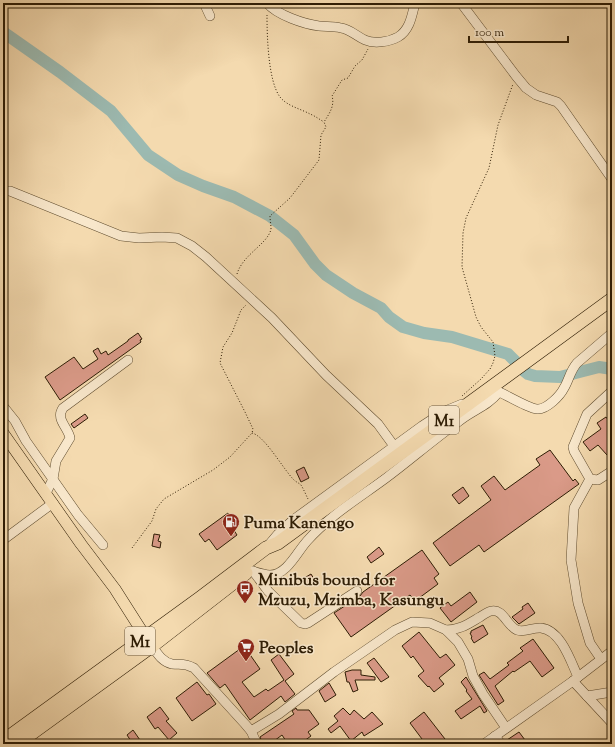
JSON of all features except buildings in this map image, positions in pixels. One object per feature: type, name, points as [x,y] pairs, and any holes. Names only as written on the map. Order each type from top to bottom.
[{"type":"highway","name":"M1","points":[[17,744],[272,545],[468,397],[494,389],[612,299]]},
{"type":"highway","name":"M1","points":[[3,741],[251,571],[271,552],[272,545]]},
{"type":"main road","points":[[3,433],[114,589],[149,642]]},
{"type":"street","points":[[204,3],[210,16]]},
{"type":"street","points":[[267,6],[302,22],[346,29],[364,39],[374,41],[396,38],[404,32],[409,24],[415,3]]},
{"type":"street","points":[[461,3],[516,76],[531,92],[557,102],[561,106],[612,179]]},
{"type":"street","points":[[3,191],[10,191],[120,236],[139,238],[177,238],[192,246],[272,318],[326,375],[370,416],[394,446]]},
{"type":"street","points":[[251,571],[269,575],[281,571],[288,565],[305,542],[324,524],[407,463],[463,418],[493,400],[494,389],[534,409],[543,408],[561,393],[565,387],[572,368],[576,363],[612,333]]},
{"type":"street","points":[[46,493],[53,479],[56,461],[70,438],[59,414],[63,408],[128,360]]},
{"type":"street","points":[[612,391],[587,414],[573,447],[574,452],[590,478],[598,480],[612,471]]},
{"type":"street","points":[[272,545],[278,534],[311,507],[394,446],[468,397]]},
{"type":"street","points":[[3,406],[15,421],[26,441],[78,515],[103,545]]},
{"type":"street","points":[[590,478],[574,508],[571,560],[578,602],[590,643],[601,659]]},
{"type":"street","points":[[3,540],[53,504]]},
{"type":"street","points":[[251,571],[268,591],[301,623],[304,624],[308,623],[357,591]]},
{"type":"street","points":[[446,630],[461,628],[490,612],[495,611],[501,614],[517,630],[522,631],[541,628],[550,631],[559,638],[566,651],[576,679],[587,696],[612,724]]},
{"type":"street","points":[[251,731],[279,714],[334,672],[395,630],[412,622],[430,623],[446,630],[458,642],[468,659],[473,676],[483,694],[506,728]]},
{"type":"street","points":[[149,642],[164,661],[172,664],[186,664],[194,668],[251,731],[257,744]]},
{"type":"street","points":[[484,744],[576,679],[612,651]]},
{"type":"street","points":[[587,696],[612,692]]},
{"type":"street","points":[[494,736],[501,744]]},
{"type":"path","points":[[233,283],[241,264],[261,243],[270,230],[270,216],[290,198],[319,160],[321,135],[326,127],[324,122],[312,114],[288,104],[280,98],[273,81],[267,35],[267,6]]},
{"type":"path","points":[[324,122],[332,110],[332,96],[342,80],[348,78],[355,66],[362,60],[367,50],[373,45],[374,41]]},
{"type":"path","points":[[468,397],[494,363],[495,356],[493,342],[476,317],[462,267],[463,233],[466,218],[489,168],[498,125],[516,76]]},
{"type":"path","points":[[132,548],[152,521],[156,509],[164,499],[213,470],[230,457],[252,433],[253,429],[246,412],[220,363],[223,347],[232,332],[241,310],[252,300]]},
{"type":"path","points":[[252,433],[260,437],[272,450],[278,461],[295,481],[300,483],[311,507]]},
{"type":"waterway","points":[[3,32],[60,72],[111,111],[148,155],[178,175],[234,197],[270,216],[294,235],[315,264],[326,275],[353,293],[381,308],[389,317],[403,327],[424,333],[452,337],[508,354],[515,361]]},
{"type":"waterway","points":[[523,370],[528,374],[535,376],[560,377],[599,367],[612,369]]},
{"type":"place","name":"Puma Kanengo","points":[[231,537]]},
{"type":"place","name":"Minibus bound for Mzuzu, Mzimba, Kasungu","points":[[245,604]]},
{"type":"place","name":"Peoples","points":[[246,662]]}]
